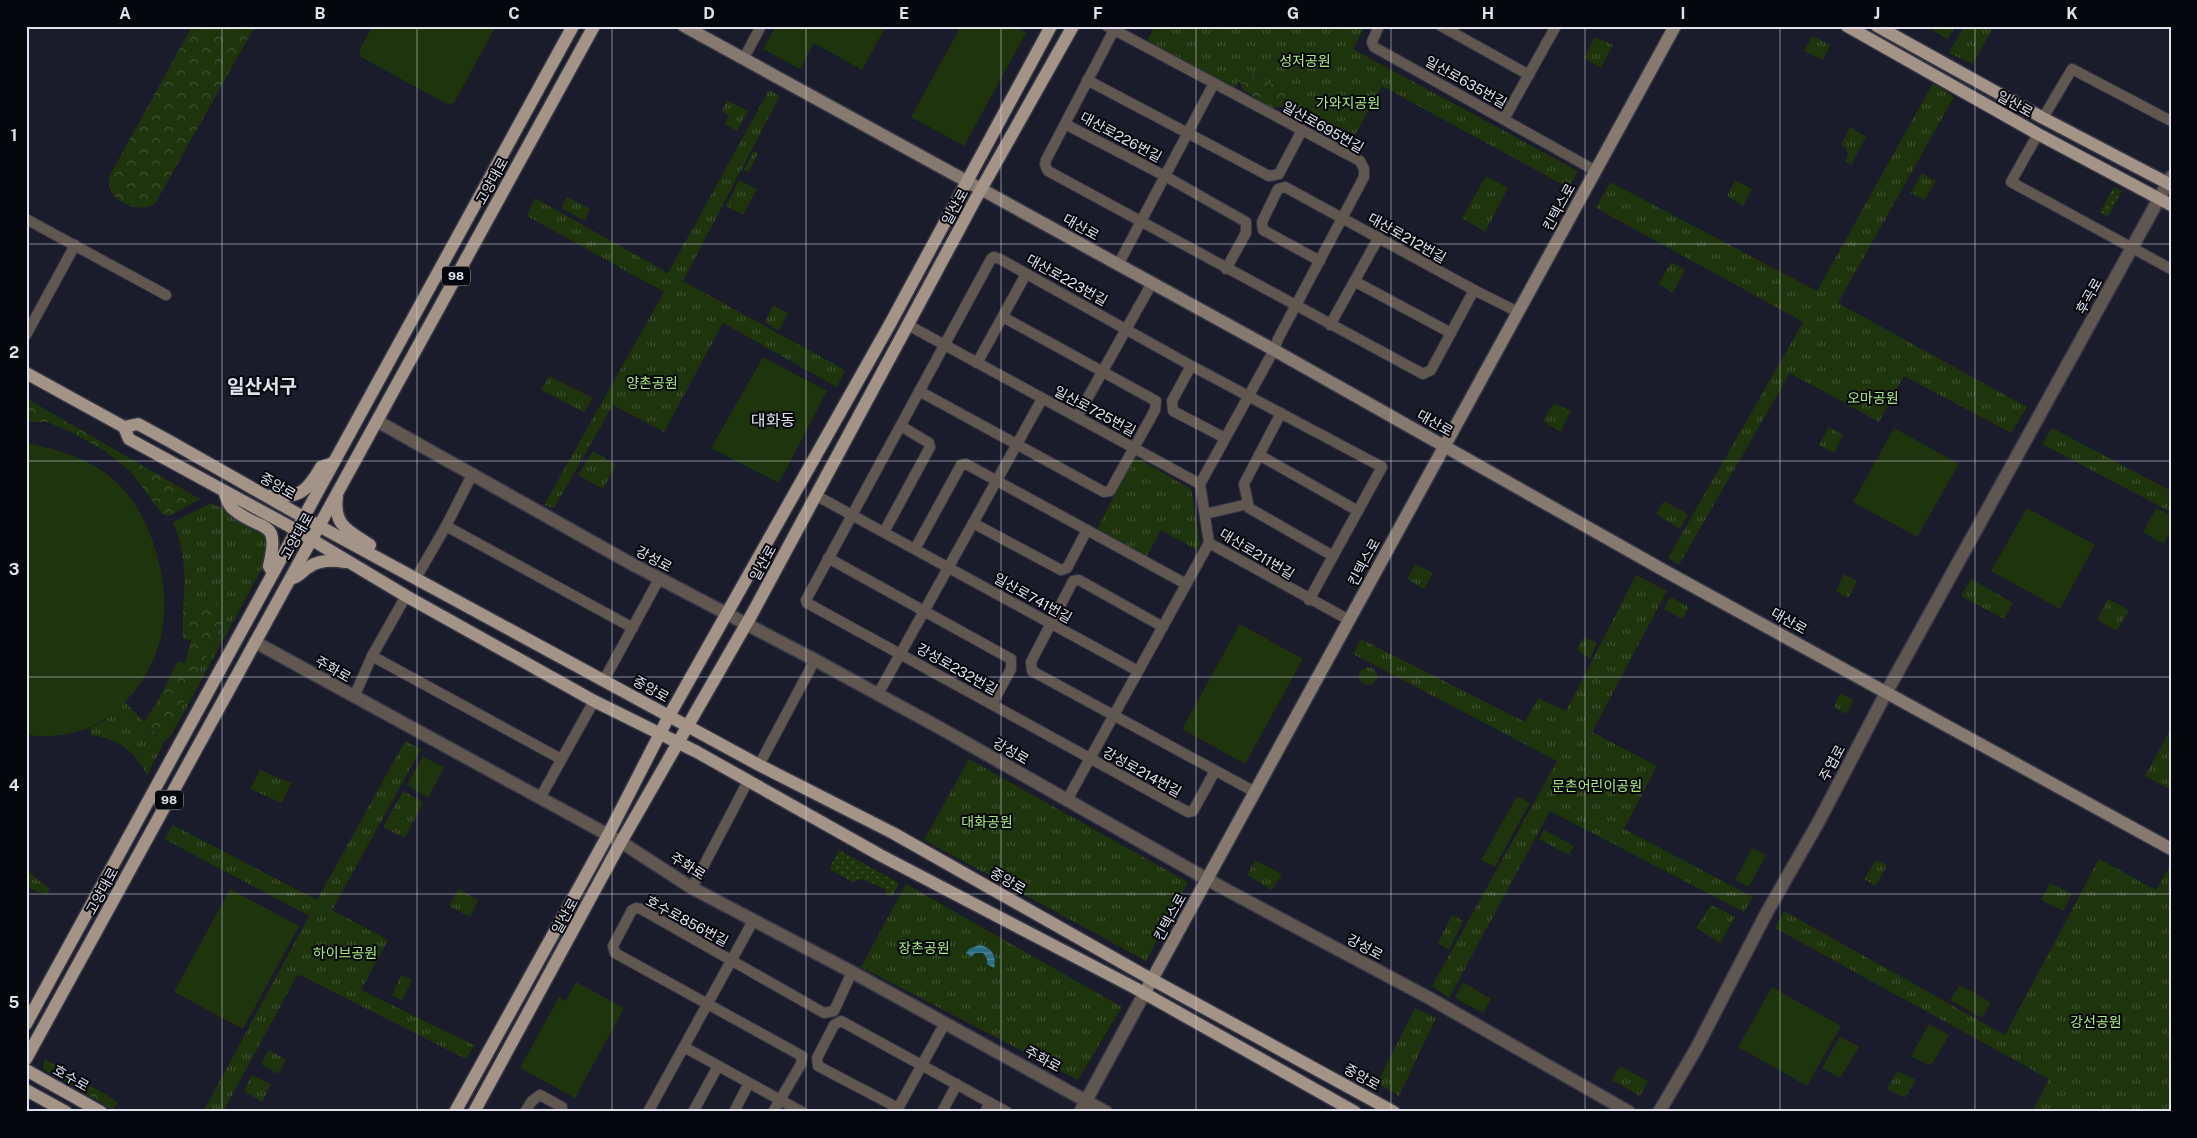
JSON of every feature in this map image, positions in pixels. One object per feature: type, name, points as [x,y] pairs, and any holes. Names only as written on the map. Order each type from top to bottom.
[{"type":"main road","name":"고양대로","points":[[26,1024],[573,26]]},
{"type":"main road","name":"고양대로","points":[[26,1059],[594,26]]},
{"type":"main road","name":"대산로","points":[[684,26],[1274,350],[1886,693],[1995,750],[2171,849]]},
{"type":"main road","name":"일산로","points":[[456,1112],[608,835],[669,716],[890,324],[1051,26]]},
{"type":"main road","name":"일산로","points":[[474,1112],[621,842],[689,726],[817,496],[981,189],[1073,26]]},
{"type":"main road","name":"킨텍스로","points":[[1144,994],[1675,26]]},
{"type":"main road","name":"일산로","points":[[1847,26],[2038,134],[2165,202]]},
{"type":"main road","name":"일산로","points":[[1877,26],[2043,118],[2170,182]]},
{"type":"main road","name":"중앙로","points":[[26,373],[124,427],[129,440],[312,540],[406,596],[594,702],[677,744],[697,752],[880,855],[1144,994],[1355,1112]]},
{"type":"main road","name":"중앙로","points":[[124,427],[138,424],[264,496],[759,765],[894,833],[1394,1112]]},
{"type":"main road","points":[[264,496],[293,496],[303,492],[312,483],[321,468],[333,464]]},
{"type":"main road","points":[[224,491],[231,508],[266,527],[274,536],[274,547],[269,566],[273,573]]},
{"type":"main road","points":[[337,493],[336,512],[340,524],[372,546],[375,556]]},
{"type":"main road","points":[[290,579],[299,576],[312,565],[327,561],[348,562]]},
{"type":"main road","name":"호수로","points":[[26,1070],[101,1112]]},
{"type":"main road","points":[[26,1090],[66,1112]]},
{"type":"street","points":[[744,58],[761,26]]},
{"type":"street","name":"일산로635번길","points":[[1379,26],[1372,42],[1374,47],[1504,120],[1552,28]]},
{"type":"street","points":[[1441,26],[1529,75]]},
{"type":"street","name":"일산로695번길","points":[[1141,222],[1048,171],[1045,165],[1088,80],[1111,28],[1213,85],[1360,162],[1364,168],[1364,177],[1278,339],[1274,350]]},
{"type":"street","points":[[2043,118],[2072,69],[2171,121]]},
{"type":"street","points":[[1088,80],[1269,176],[1279,174],[1302,130]]},
{"type":"street","name":"대산로226번길","points":[[1118,265],[1121,255],[1141,222],[1213,85]]},
{"type":"street","points":[[1504,120],[1596,171]]},
{"type":"street","name":"대산로226번길","points":[[1065,124],[1165,176],[1246,222],[1246,233],[1228,270]]},
{"type":"street","points":[[2038,134],[2011,182],[2171,270]]},
{"type":"street","name":"후곡로","points":[[2033,429],[2132,249],[2165,202],[2170,182]]},
{"type":"street","name":"대산로212번길","points":[[1320,261],[1264,230],[1262,222],[1278,189],[1285,187],[1518,312]]},
{"type":"street","points":[[26,218],[166,295]]},
{"type":"street","points":[[1141,222],[1423,374],[1431,370],[1474,290]]},
{"type":"street","points":[[1330,325],[1379,237]]},
{"type":"street","points":[[26,335],[75,245]]},
{"type":"street","name":"대산로223번길","points":[[944,345],[991,259],[994,257],[1126,329]]},
{"type":"street","points":[[977,363],[1026,274]]},
{"type":"street","points":[[1354,281],[1451,333]]},
{"type":"street","points":[[1077,417],[1152,283]]},
{"type":"street","points":[[919,391],[1104,492],[1110,491],[1156,410],[1156,402],[1103,371],[1002,317]]},
{"type":"street","name":"일산로725번길","points":[[908,325],[1200,484]]},
{"type":"street","points":[[1126,329],[1191,366],[1382,468],[1309,600]]},
{"type":"street","points":[[944,345],[828,558],[1012,660],[1011,669],[996,706]]},
{"type":"street","points":[[1200,484],[1274,350]]},
{"type":"street","points":[[1191,366],[1172,401],[1173,411],[1225,438]]},
{"type":"street","name":"강성로232번길","points":[[878,694],[1042,399]]},
{"type":"street","points":[[1281,414],[1244,484],[1249,508],[1334,556]]},
{"type":"street","name":"강성로","points":[[377,421],[473,473],[659,579],[878,694],[1207,879],[1431,999],[1629,1112]]},
{"type":"street","points":[[884,532],[930,447],[928,443],[902,424]]},
{"type":"street","name":"주엽로","points":[[1659,1112],[1696,1049],[1767,912],[1818,823],[1886,693],[2033,429]]},
{"type":"street","points":[[1259,455],[1358,511]]},
{"type":"street","points":[[915,549],[961,465],[966,464],[1186,584]]},
{"type":"street","points":[[416,578],[446,526],[473,473]]},
{"type":"street","name":"대산로211번길","points":[[1200,484],[1208,543],[1309,600],[1349,620]]},
{"type":"street","name":"일산로741번길","points":[[817,496],[1138,671]]},
{"type":"street","points":[[1205,514],[1248,504]]},
{"type":"street","points":[[973,523],[1060,570],[1067,568],[1087,530]]},
{"type":"street","points":[[446,526],[633,628]]},
{"type":"street","name":"강성로214번길","points":[[1067,800],[1208,543]]},
{"type":"street","name":"강성로232번길","points":[[828,558],[806,603],[996,706]]},
{"type":"street","points":[[604,680],[659,579]]},
{"type":"street","points":[[1163,627],[1079,580],[1073,581],[1031,662],[1032,671],[1255,792]]},
{"type":"street","points":[[354,698],[372,656],[406,596]]},
{"type":"street","name":"주화로","points":[[255,642],[354,698],[621,842],[692,888],[852,972],[1086,1099],[1106,1112]]},
{"type":"street","points":[[372,656],[561,759]]},
{"type":"street","points":[[759,765],[815,660]]},
{"type":"street","points":[[540,798],[594,702]]},
{"type":"street","name":"강성로214번길","points":[[996,706],[1188,812],[1193,812],[1215,771]]},
{"type":"street","points":[[692,888],[748,781]]},
{"type":"street","name":"호수로856번길","points":[[784,1102],[801,1064],[802,1056],[615,953],[613,946],[632,910],[636,908],[641,909],[824,1013],[834,1011],[852,972]]},
{"type":"street","name":"호수로856번길","points":[[648,1112],[753,921]]},
{"type":"street","name":"킨텍스로","points":[[1080,1112],[1144,994]]},
{"type":"street","points":[[945,1023],[922,1064],[897,1110],[818,1066],[817,1058],[834,1025],[841,1021],[922,1064],[958,1084],[987,1107],[1007,1112]]},
{"type":"street","points":[[684,1047],[802,1112]]},
{"type":"street","points":[[693,1112],[718,1066]]},
{"type":"street","points":[[734,1112],[749,1083]]},
{"type":"street","points":[[942,1112],[958,1084]]},
{"type":"street","points":[[525,1112],[532,1101],[540,1095],[562,1109]]},
{"type":"street","points":[[773,1112],[784,1102]]},
{"type":"green space","points":[[192,26],[255,26],[155,204],[138,207],[126,204],[112,193],[109,177]]},
{"type":"green space","points":[[373,26],[496,26],[454,103],[447,104],[361,57],[359,50]]},
{"type":"green space","points":[[776,26],[886,26],[862,70],[814,43],[800,69],[763,49]]},
{"type":"green space","points":[[961,26],[1014,26],[1026,33],[964,146],[911,117]]},
{"type":"green space","points":[[1155,26],[1365,26],[1353,49],[1578,171],[1569,188],[1382,86],[1355,135],[1341,127],[1337,133],[1282,103],[1287,94],[1285,91],[1253,73],[1249,74],[1244,83],[1240,81],[1234,88],[1147,41]]},
{"type":"green space","points":[[1934,26],[1955,26],[1948,40],[1933,30]]},
{"type":"green space","points":[[1964,26],[1994,26],[1973,64],[1949,53]]},
{"type":"green space","points":[[1812,36],[1830,45],[1823,60],[1804,51]]},
{"type":"green space","points":[[1595,37],[1613,45],[1601,68],[1584,58]]},
{"type":"green space","points":[[1253,73],[1285,91],[1287,94],[1282,103],[1285,105],[1272,108],[1243,90],[1240,81]]},
{"type":"green space","name":"오마공원","points":[[1933,83],[1954,97],[1838,303],[2027,407],[2011,433],[1904,376],[1879,422],[1790,373],[1679,565],[1668,558],[1803,322],[1596,208],[1610,182],[1817,291]]},
{"type":"green space","name":"양촌공원","points":[[769,90],[780,96],[683,281],[845,370],[837,387],[723,323],[664,432],[613,405],[554,508],[544,505],[664,292],[527,216],[535,198],[668,273]]},
{"type":"green space","points":[[727,100],[748,111],[737,131],[725,124],[729,116],[722,111]]},
{"type":"green space","points":[[1850,127],[1866,137],[1851,165],[1845,161],[1848,155],[1846,148],[1841,145]]},
{"type":"green space","points":[[753,151],[758,153],[749,172],[744,170]]},
{"type":"green space","points":[[1922,173],[1936,181],[1925,200],[1911,193]]},
{"type":"green space","points":[[1486,176],[1508,188],[1485,232],[1462,218]]},
{"type":"green space","points":[[739,180],[757,189],[743,215],[726,206]]},
{"type":"green space","points":[[1735,180],[1752,189],[1743,206],[1727,196]]},
{"type":"green space","points":[[2114,187],[2122,191],[2108,217],[2100,212]]},
{"type":"green space","points":[[567,197],[590,209],[585,221],[561,208]]},
{"type":"green space","points":[[1671,262],[1685,270],[1673,293],[1659,284]]},
{"type":"green space","points":[[773,305],[788,313],[779,331],[765,322]]},
{"type":"green space","points":[[763,357],[827,391],[779,483],[711,448]]},
{"type":"green space","points":[[549,376],[593,398],[584,412],[541,390]]},
{"type":"green space","points":[[26,398],[200,499],[169,516],[162,514],[131,472],[105,451],[71,432],[47,422],[27,422]]},
{"type":"green space","points":[[1554,403],[1571,411],[1560,432],[1543,421]]},
{"type":"green space","points":[[1829,427],[1843,435],[1834,453],[1819,445]]},
{"type":"green space","points":[[1894,428],[1959,464],[1917,537],[1853,502]]},
{"type":"green space","points":[[2052,428],[2171,491],[2171,512],[2042,444]]},
{"type":"green space","points":[[26,443],[57,450],[86,461],[104,472],[121,486],[134,503],[149,532],[159,562],[163,582],[164,620],[154,658],[145,676],[128,699],[106,718],[86,729],[57,736],[26,734]]},
{"type":"green space","points":[[593,451],[616,465],[603,489],[578,475]]},
{"type":"green space","points":[[1134,456],[1191,489],[1200,544],[1197,550],[1161,530],[1146,558],[1096,531]]},
{"type":"green space","points":[[1664,501],[1688,514],[1680,529],[1656,514]]},
{"type":"green space","points":[[211,503],[267,531],[271,552],[172,734],[164,742],[147,776],[143,767],[132,753],[118,743],[91,735],[91,727],[103,722],[125,702],[158,737],[172,726],[232,605],[183,605],[184,563],[173,522]]},
{"type":"green space","points":[[2027,508],[2095,545],[2060,609],[1991,571]]},
{"type":"green space","points":[[2156,508],[2171,515],[2171,531],[2164,544],[2143,532]]},
{"type":"green space","points":[[1415,564],[1433,573],[1424,589],[1407,579]]},
{"type":"green space","points":[[1844,574],[1857,581],[1848,598],[1836,591]]},
{"type":"green space","name":"문촌어린이공원","points":[[1636,575],[1667,591],[1592,732],[1657,766],[1624,829],[1753,897],[1744,912],[1550,811],[1449,998],[1432,986],[1557,761],[1353,654],[1361,639],[1525,722],[1538,698],[1566,711]]},
{"type":"green space","points":[[1971,579],[2013,603],[2004,619],[1961,596]]},
{"type":"green space","points":[[1670,597],[1689,607],[1682,619],[1664,609]]},
{"type":"green space","points":[[2108,599],[2129,610],[2117,631],[2097,620]]},
{"type":"green space","points":[[183,605],[232,605],[172,726],[159,737],[144,722],[158,700],[178,661],[185,663],[191,640],[183,639]]},
{"type":"green space","points":[[1240,624],[1303,659],[1245,764],[1182,729]]},
{"type":"green space","points":[[1584,637],[1597,643],[1590,659],[1577,650]]},
{"type":"green space","points":[[1364,667],[1372,667],[1377,672],[1375,683],[1364,685],[1359,680],[1359,672]]},
{"type":"green space","points":[[1840,693],[1854,700],[1846,714],[1834,707]]},
{"type":"green space","points":[[2171,728],[2171,790],[2145,776]]},
{"type":"green space","name":"하이브공원","points":[[405,741],[421,749],[332,910],[388,940],[361,990],[474,1045],[466,1059],[298,974],[223,1112],[203,1112],[309,916],[164,839],[173,825],[317,900]]},
{"type":"green space","points":[[423,756],[444,768],[428,798],[407,785]]},
{"type":"green space","name":"대화공원","points":[[969,759],[1188,882],[1146,961],[924,840]]},
{"type":"green space","points":[[260,770],[291,783],[282,803],[250,789]]},
{"type":"green space","points":[[403,791],[423,802],[405,838],[383,827]]},
{"type":"green space","points":[[1517,796],[1530,803],[1495,867],[1481,860]]},
{"type":"green space","points":[[1544,830],[1574,846],[1569,855],[1539,839]]},
{"type":"green space","points":[[1752,848],[1766,855],[1749,887],[1735,880]]},
{"type":"green space","points":[[839,850],[899,883],[892,897],[887,895],[885,889],[862,879],[853,882],[831,870],[830,867]]},
{"type":"green space","name":"강선공원","points":[[2099,859],[2156,890],[2171,864],[2171,1106],[2167,1112],[2111,1112],[2107,1110],[2105,1112],[2032,1112],[2049,1079],[1775,928],[1784,911],[2005,1035]]},
{"type":"green space","points":[[1255,860],[1282,874],[1272,890],[1247,875]]},
{"type":"green space","points":[[1876,860],[1887,865],[1876,886],[1864,879]]},
{"type":"green space","points":[[26,869],[50,888],[46,896],[26,886]]},
{"type":"green space","points":[[2050,883],[2072,894],[2063,911],[2041,900]]},
{"type":"green space","name":"장촌공원","points":[[906,884],[1122,1007],[1078,1080],[861,967]]},
{"type":"green space","points":[[230,889],[299,926],[243,1029],[174,992]]},
{"type":"green space","points":[[458,889],[478,900],[470,917],[449,906]]},
{"type":"green space","points":[[1711,905],[1735,917],[1720,943],[1696,928]]},
{"type":"green space","points":[[1452,915],[1463,921],[1449,950],[1438,943]]},
{"type":"green space","points":[[401,975],[412,980],[402,1001],[392,995]]},
{"type":"green space","points":[[576,982],[624,1008],[575,1098],[520,1068],[559,997],[566,1001]]},
{"type":"green space","points":[[1463,982],[1491,999],[1483,1013],[1455,998]]},
{"type":"green space","points":[[1960,985],[1991,1002],[1982,1018],[1950,1000]]},
{"type":"green space","points":[[1772,987],[1841,1026],[1807,1086],[1738,1047]]},
{"type":"green space","points":[[1415,1008],[1436,1018],[1399,1096],[1377,1083]]},
{"type":"green space","points":[[1929,1024],[1949,1035],[1933,1063],[1928,1065],[1911,1056]]},
{"type":"green space","points":[[1840,1036],[1859,1047],[1840,1078],[1822,1068]]},
{"type":"green space","points":[[269,1050],[286,1060],[278,1074],[261,1064]]},
{"type":"green space","points":[[45,1059],[118,1102],[113,1110],[43,1069]]},
{"type":"green space","points":[[1620,1066],[1648,1081],[1640,1096],[1612,1080]]},
{"type":"green space","points":[[1897,1071],[1916,1080],[1905,1098],[1887,1089]]},
{"type":"green space","points":[[252,1075],[271,1084],[262,1102],[244,1091]]},
{"type":"water","points":[[979,945],[990,950],[994,956],[994,968],[987,964],[987,959],[983,953],[975,953],[972,957],[966,953],[969,949]]},
{"type":"district","name":"일산서구","points":[[262,386]]},
{"type":"district","name":"대화동","points":[[773,420]]},
{"type":"park label","name":"성저공원","points":[[1305,61]]},
{"type":"park label","name":"가와지공원","points":[[1348,103]]}]
